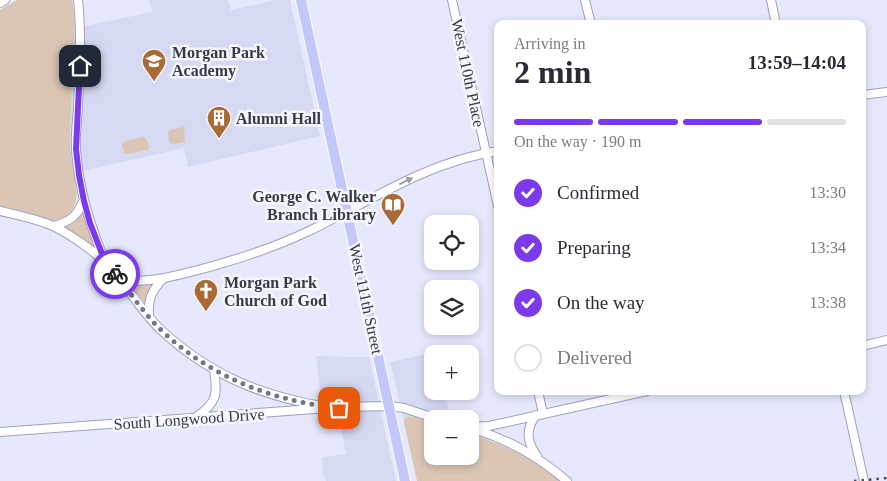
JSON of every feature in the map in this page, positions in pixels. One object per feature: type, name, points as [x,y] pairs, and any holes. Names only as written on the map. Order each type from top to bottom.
[{"type":"main road","name":"West 111th Street","points":[[301,0],[405,481]]},
{"type":"street","points":[[0,3],[5,0]]},
{"type":"street","points":[[78,0],[80,50],[76,149],[84,201],[90,223],[106,264]]},
{"type":"street","name":"West 110th Place","points":[[452,0],[494,188]]},
{"type":"street","points":[[586,0],[589,20]]},
{"type":"street","points":[[770,0],[775,20]]},
{"type":"street","points":[[866,95],[887,92]]},
{"type":"street","points":[[119,279],[145,281],[163,279],[256,253],[311,231],[395,186],[430,170],[494,152]]},
{"type":"street","points":[[54,226],[72,218],[80,210],[84,201]]},
{"type":"street","points":[[0,211],[54,226],[80,242],[106,264],[159,328],[177,344],[214,370],[242,384],[270,394],[298,402],[341,408]]},
{"type":"street","points":[[149,317],[149,302],[155,287],[163,279]]},
{"type":"street","points":[[866,345],[887,340]]},
{"type":"street","points":[[194,418],[207,410],[216,394],[214,370]]},
{"type":"street","points":[[538,395],[540,415]]},
{"type":"street","points":[[479,427],[629,395]]},
{"type":"street","points":[[845,395],[864,481]]},
{"type":"street","name":"South Longwood Drive","points":[[0,432],[341,408],[390,406],[404,408],[424,415]]},
{"type":"street","points":[[538,458],[530,446],[528,437],[532,421],[540,415]]},
{"type":"street","points":[[479,431],[522,448],[567,481]]},
{"type":"shaded area","name":"Morgan Park Academy","points":[[17,0],[72,0],[75,28],[152,12],[149,0],[228,0],[231,10],[276,0],[290,0],[320,136],[188,167],[184,148],[74,173],[77,194],[75,205],[68,215],[56,221],[0,207],[0,10]]},
{"type":"shaded area","points":[[17,0],[72,0],[74,14],[74,57],[70,145],[76,185],[76,199],[71,212],[65,217],[58,219],[51,220],[0,207],[0,10]]},
{"type":"shaded area","points":[[184,127],[185,142],[169,143],[168,132]]},
{"type":"shaded area","points":[[144,137],[147,140],[148,150],[124,153],[122,144],[125,141]]},
{"type":"shaded area","points":[[83,213],[95,248],[65,227],[74,223]]},
{"type":"shaded area","points":[[130,285],[152,285],[145,303]]},
{"type":"shaded area","points":[[424,355],[424,400],[447,400],[449,410],[424,410],[424,420],[416,417],[404,419],[390,362]]},
{"type":"shaded area","points":[[316,356],[369,357],[396,481],[326,481],[325,477],[323,477],[322,457],[346,454],[337,408],[322,406]]},
{"type":"shaded area","points":[[416,417],[424,420],[424,465],[479,465],[479,437],[531,459],[561,481],[417,481],[404,419]]},
{"type":"railway","points":[[854,481],[887,478]]},
{"type":"way so far","points":[[115,274],[159,328],[177,344],[214,370],[242,384],[270,394],[298,402],[341,408],[339,408]]},
{"type":"place","name":"Morgan Park Academy","points":[[154,82]]},
{"type":"place","name":"Alumni Hall","points":[[219,139]]},
{"type":"place","name":"George C. Walker Branch Library","points":[[393,226]]},
{"type":"place","name":"Morgan Park Church of God","points":[[206,312]]},
{"type":"route","points":[[80,66],[76,149],[79,175],[90,223],[106,264],[115,274]]}]
